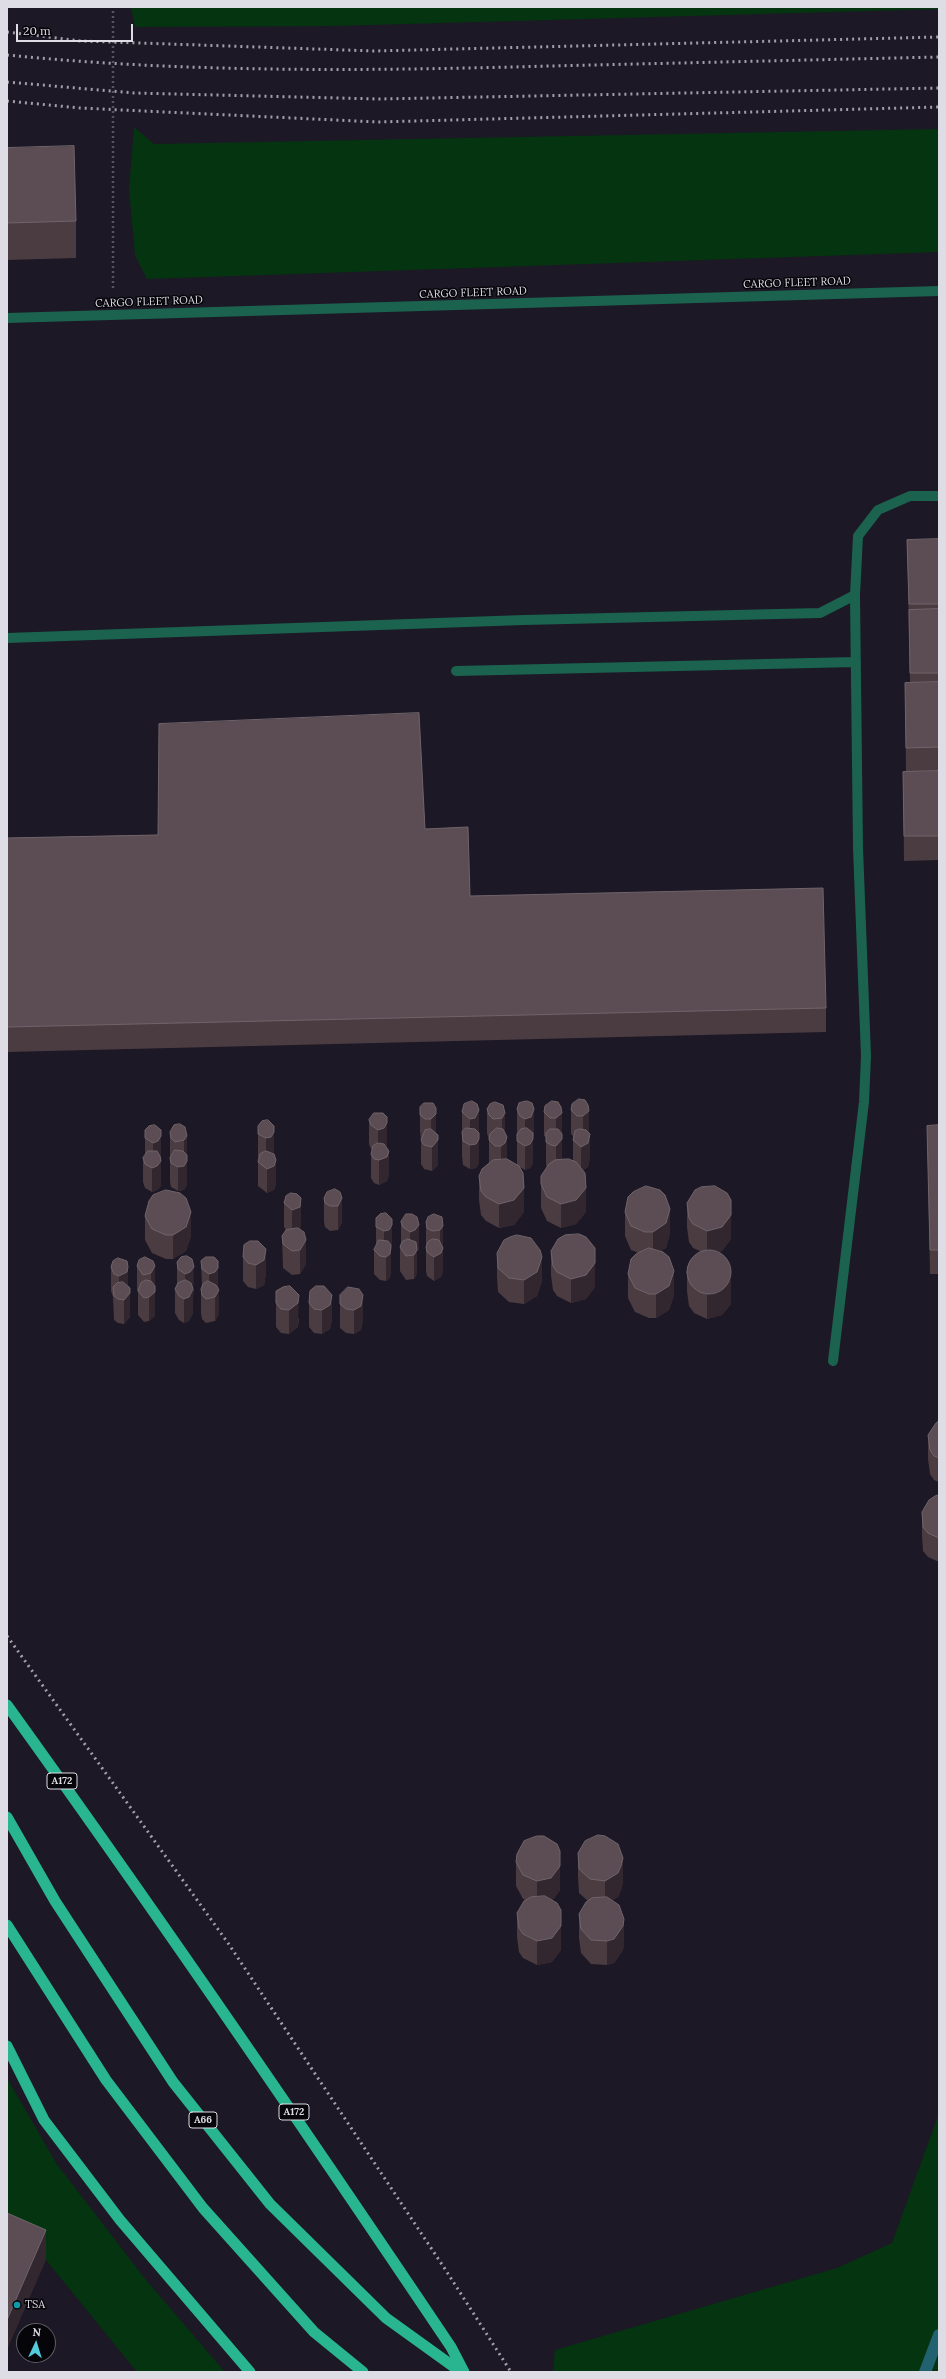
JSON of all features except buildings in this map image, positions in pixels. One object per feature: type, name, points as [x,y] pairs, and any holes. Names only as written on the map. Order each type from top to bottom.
[{"type":"highway","name":"A172","points":[[7,1705],[117,1857],[283,2096],[451,2347],[464,2372]]},
{"type":"highway","name":"A66","points":[[7,1817],[55,1901],[173,2082],[270,2204],[386,2318],[460,2372]]},
{"type":"highway","points":[[7,1925],[106,2080],[203,2208],[314,2332],[363,2372]]},
{"type":"highway","points":[[7,2046],[44,2120],[120,2220],[250,2372]]},
{"type":"street","name":"CARGO FLEET ROAD","points":[[7,318],[939,291]]},
{"type":"street","points":[[834,1361],[864,1102],[866,1056],[858,848],[855,595],[858,536],[878,510],[910,496],[939,496]]},
{"type":"street","points":[[7,638],[524,620],[820,613],[855,595]]},
{"type":"street","points":[[456,671],[856,662]]},
{"type":"path","points":[[113,315],[114,7]]},
{"type":"green space","points":[[131,7],[939,7],[939,9],[335,26],[135,27]]},
{"type":"green space","points":[[134,127],[154,144],[939,129],[939,252],[147,279],[135,255],[129,190]]},
{"type":"green space","points":[[7,2078],[56,2163],[146,2280],[225,2372],[137,2372],[46,2260],[26,2251],[7,2222]]},
{"type":"green space","points":[[939,2113],[939,2372],[553,2372],[555,2350],[837,2268],[892,2243]]},
{"type":"waterway","points":[[925,2372],[939,2335]]},
{"type":"railway","points":[[7,32],[81,41],[374,51],[939,37]]},
{"type":"railway","points":[[7,55],[142,65],[278,69],[482,68],[939,57]]},
{"type":"railway","points":[[7,82],[134,93],[379,99],[939,88]]},
{"type":"railway","points":[[7,101],[80,108],[378,122],[939,107]]},
{"type":"railway","points":[[7,1636],[228,1943],[445,2269],[511,2372]]},
{"type":"place","name":"TSA","points":[[17,2305]]}]
